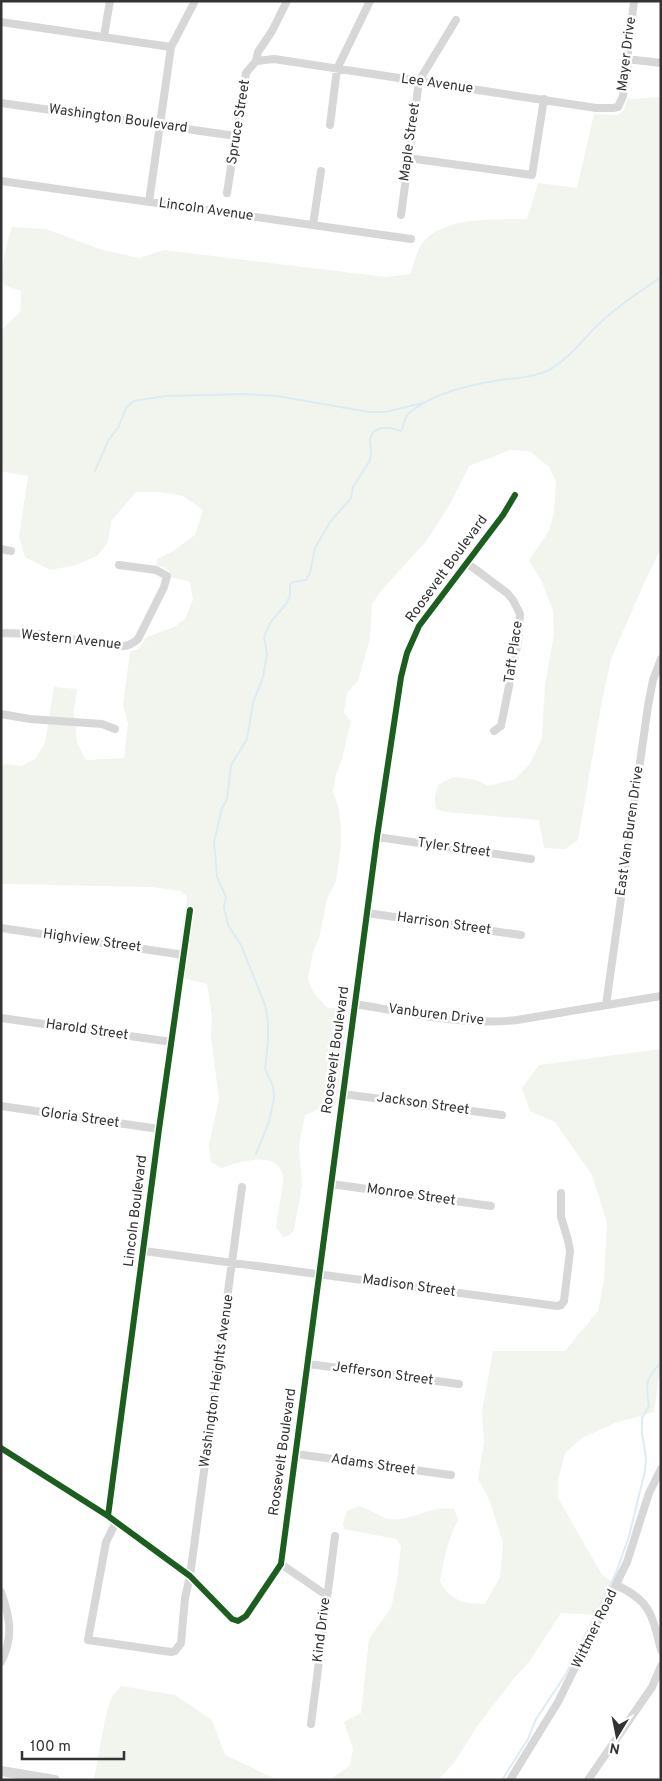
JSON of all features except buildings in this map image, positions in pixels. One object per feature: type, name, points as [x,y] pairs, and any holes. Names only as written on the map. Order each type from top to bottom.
[{"type":"street","points":[[104,36],[110,1]]},
{"type":"street","points":[[149,202],[171,47],[195,1]]},
{"type":"street","name":"Spruce Street","points":[[227,193],[243,82],[246,73],[256,61],[258,52],[272,31],[287,1]]},
{"type":"street","points":[[330,124],[337,69],[370,1]]},
{"type":"street","name":"Mayer Drive","points":[[618,106],[622,96],[634,1]]},
{"type":"street","name":"Maple Street","points":[[400,215],[419,81],[456,20]]},
{"type":"street","points":[[1,22],[171,47]]},
{"type":"street","points":[[627,58],[661,63]]},
{"type":"street","name":"Lee Avenue","points":[[256,61],[274,59],[596,108],[613,108],[618,106]]},
{"type":"street","points":[[408,158],[532,175],[544,99]]},
{"type":"street","name":"Washington Boulevard","points":[[1,103],[236,136]]},
{"type":"street","points":[[313,225],[321,172]]},
{"type":"street","name":"Lincoln Avenue","points":[[1,181],[411,239]]},
{"type":"street","name":"Roosevelt Boulevard","points":[[190,1576],[232,1619],[238,1621],[246,1616],[280,1564],[377,837],[401,676],[407,653],[419,626],[503,515],[515,495]]},
{"type":"street","points":[[1,550],[11,551]]},
{"type":"street","name":"Taft Place","points":[[467,563],[507,593],[520,614],[518,641],[501,726],[494,731]]},
{"type":"street","name":"Western Avenue","points":[[1,633],[38,634],[125,647],[138,639],[164,587],[167,576],[156,570],[119,564]]},
{"type":"street","name":"East Van Buren Drive","points":[[606,1005],[648,706],[653,680],[661,659]]},
{"type":"street","points":[[1,714],[30,719],[102,724],[115,729]]},
{"type":"street","name":"Tyler Street","points":[[377,837],[531,859]]},
{"type":"street","name":"Lincoln Boulevard","points":[[108,1516],[190,910]]},
{"type":"street","name":"Harrison Street","points":[[367,913],[521,935]]},
{"type":"street","name":"Highview Street","points":[[1,928],[184,955]]},
{"type":"street","name":"Vanburen Drive","points":[[355,1004],[457,1020],[484,1022],[517,1020],[661,996]]},
{"type":"street","name":"Harold Street","points":[[1,1018],[172,1042]]},
{"type":"street","name":"Jackson Street","points":[[343,1094],[502,1115]]},
{"type":"street","name":"Gloria Street","points":[[1,1106],[159,1129]]},
{"type":"street","name":"Monroe Street","points":[[331,1184],[492,1206]]},
{"type":"street","name":"Washington Heights Avenue","points":[[116,1522],[106,1542],[88,1640],[175,1651],[181,1643],[185,1598],[190,1576],[242,1187]]},
{"type":"street","name":"Madison Street","points":[[144,1251],[557,1306],[561,1305],[564,1301],[570,1258],[568,1240],[561,1218],[561,1193]]},
{"type":"street","name":"Jefferson Street","points":[[308,1364],[459,1384]]},
{"type":"street","points":[[1,1448],[108,1516],[190,1576]]},
{"type":"street","name":"Adams Street","points":[[296,1454],[450,1475]]},
{"type":"street","name":"Wittmer Road","points":[[510,1780],[558,1702],[616,1585],[632,1548],[649,1493],[661,1469]]},
{"type":"street","name":"Kind Drive","points":[[311,1724],[326,1594],[335,1536]]},
{"type":"street","points":[[280,1564],[326,1594]]},
{"type":"street","points":[[616,1585],[632,1592],[646,1606],[654,1623],[661,1650]]},
{"type":"street","points":[[1,1592],[9,1616],[10,1630],[9,1643],[1,1662]]},
{"type":"street","points":[[588,1780],[652,1687],[661,1666]]},
{"type":"street","points":[[1,1771],[55,1780]]},
{"type":"shaded area","points":[[661,97],[661,549],[611,659],[578,840],[565,849],[544,848],[539,820],[446,812],[436,809],[435,798],[438,785],[453,777],[473,779],[489,786],[515,779],[530,764],[542,738],[545,686],[554,634],[553,611],[542,582],[529,560],[549,531],[554,513],[556,482],[549,467],[530,451],[510,450],[469,466],[450,504],[427,540],[381,591],[372,604],[370,638],[358,681],[347,693],[344,713],[351,721],[342,759],[336,774],[333,792],[338,805],[341,827],[341,845],[336,881],[327,899],[308,978],[313,992],[326,1007],[348,1011],[336,1105],[331,1104],[305,1115],[299,1145],[302,1186],[294,1230],[289,1236],[283,1237],[276,1227],[283,1180],[280,1168],[266,1160],[247,1161],[221,1168],[211,1162],[209,1145],[219,1099],[211,1037],[212,1015],[207,984],[175,976],[187,897],[181,891],[153,887],[1,884],[1,766],[5,764],[21,766],[35,759],[45,743],[54,687],[77,689],[74,711],[77,743],[86,760],[124,758],[128,724],[123,705],[130,652],[139,648],[147,637],[174,627],[185,619],[193,600],[190,582],[170,577],[169,571],[164,567],[156,566],[157,559],[173,551],[195,535],[203,510],[183,496],[159,492],[136,492],[111,521],[108,542],[97,556],[76,565],[50,570],[25,557],[19,537],[28,476],[1,471],[1,330],[20,312],[21,291],[4,285],[3,264],[10,233],[12,227],[46,229],[99,249],[139,258],[164,250],[386,277],[410,274],[421,245],[441,229],[470,221],[527,219],[538,183],[577,188],[594,114],[618,115],[624,110],[628,98]]},
{"type":"shaded area","points":[[661,1049],[661,1374],[659,1376],[654,1412],[615,1423],[582,1438],[565,1453],[558,1480],[558,1498],[602,1575],[613,1582],[597,1615],[561,1613],[529,1662],[515,1677],[476,1728],[454,1763],[438,1780],[329,1780],[350,1766],[353,1749],[344,1722],[361,1713],[369,1639],[391,1608],[397,1581],[401,1546],[396,1539],[344,1529],[343,1524],[347,1511],[359,1506],[388,1519],[396,1520],[437,1509],[454,1509],[458,1520],[446,1550],[440,1582],[449,1593],[459,1600],[485,1604],[500,1577],[503,1543],[489,1499],[478,1479],[484,1442],[482,1412],[493,1351],[565,1351],[598,1311],[604,1280],[607,1223],[592,1175],[555,1122],[530,1111],[522,1088],[539,1065]]},
{"type":"shaded area","points":[[121,1686],[175,1695],[212,1720],[225,1755],[278,1780],[94,1780],[105,1719],[111,1698]]},
{"type":"waterway","points":[[256,1154],[269,1122],[274,1098],[273,1086],[265,1069],[268,1021],[265,1005],[241,945],[228,925],[224,907],[226,897],[217,877],[214,842],[222,808],[227,799],[231,765],[247,739],[253,703],[263,677],[267,654],[264,637],[270,623],[286,604],[290,596],[290,585],[293,582],[306,580],[310,573],[315,548],[330,522],[351,498],[353,487],[369,462],[371,455],[370,439],[373,432],[381,428],[401,431],[408,414],[439,395],[464,387],[532,376],[549,370],[571,353],[609,315],[661,277]]},
{"type":"waterway","points":[[95,471],[108,441],[119,426],[126,408],[132,402],[139,400],[166,396],[245,394],[277,396],[369,412],[386,412],[422,403]]},
{"type":"waterway","points":[[502,1780],[528,1739],[536,1719],[566,1674],[616,1573],[629,1536],[645,1471],[646,1458],[642,1418],[649,1406],[647,1393],[649,1378],[661,1363]]},
{"type":"cycle path","points":[[1,1448],[108,1516],[190,1576],[232,1619],[238,1621],[246,1616],[281,1564],[377,837],[401,677],[407,653],[419,626],[503,515],[515,495]]},
{"type":"cycle path","points":[[108,1516],[190,910]]}]
